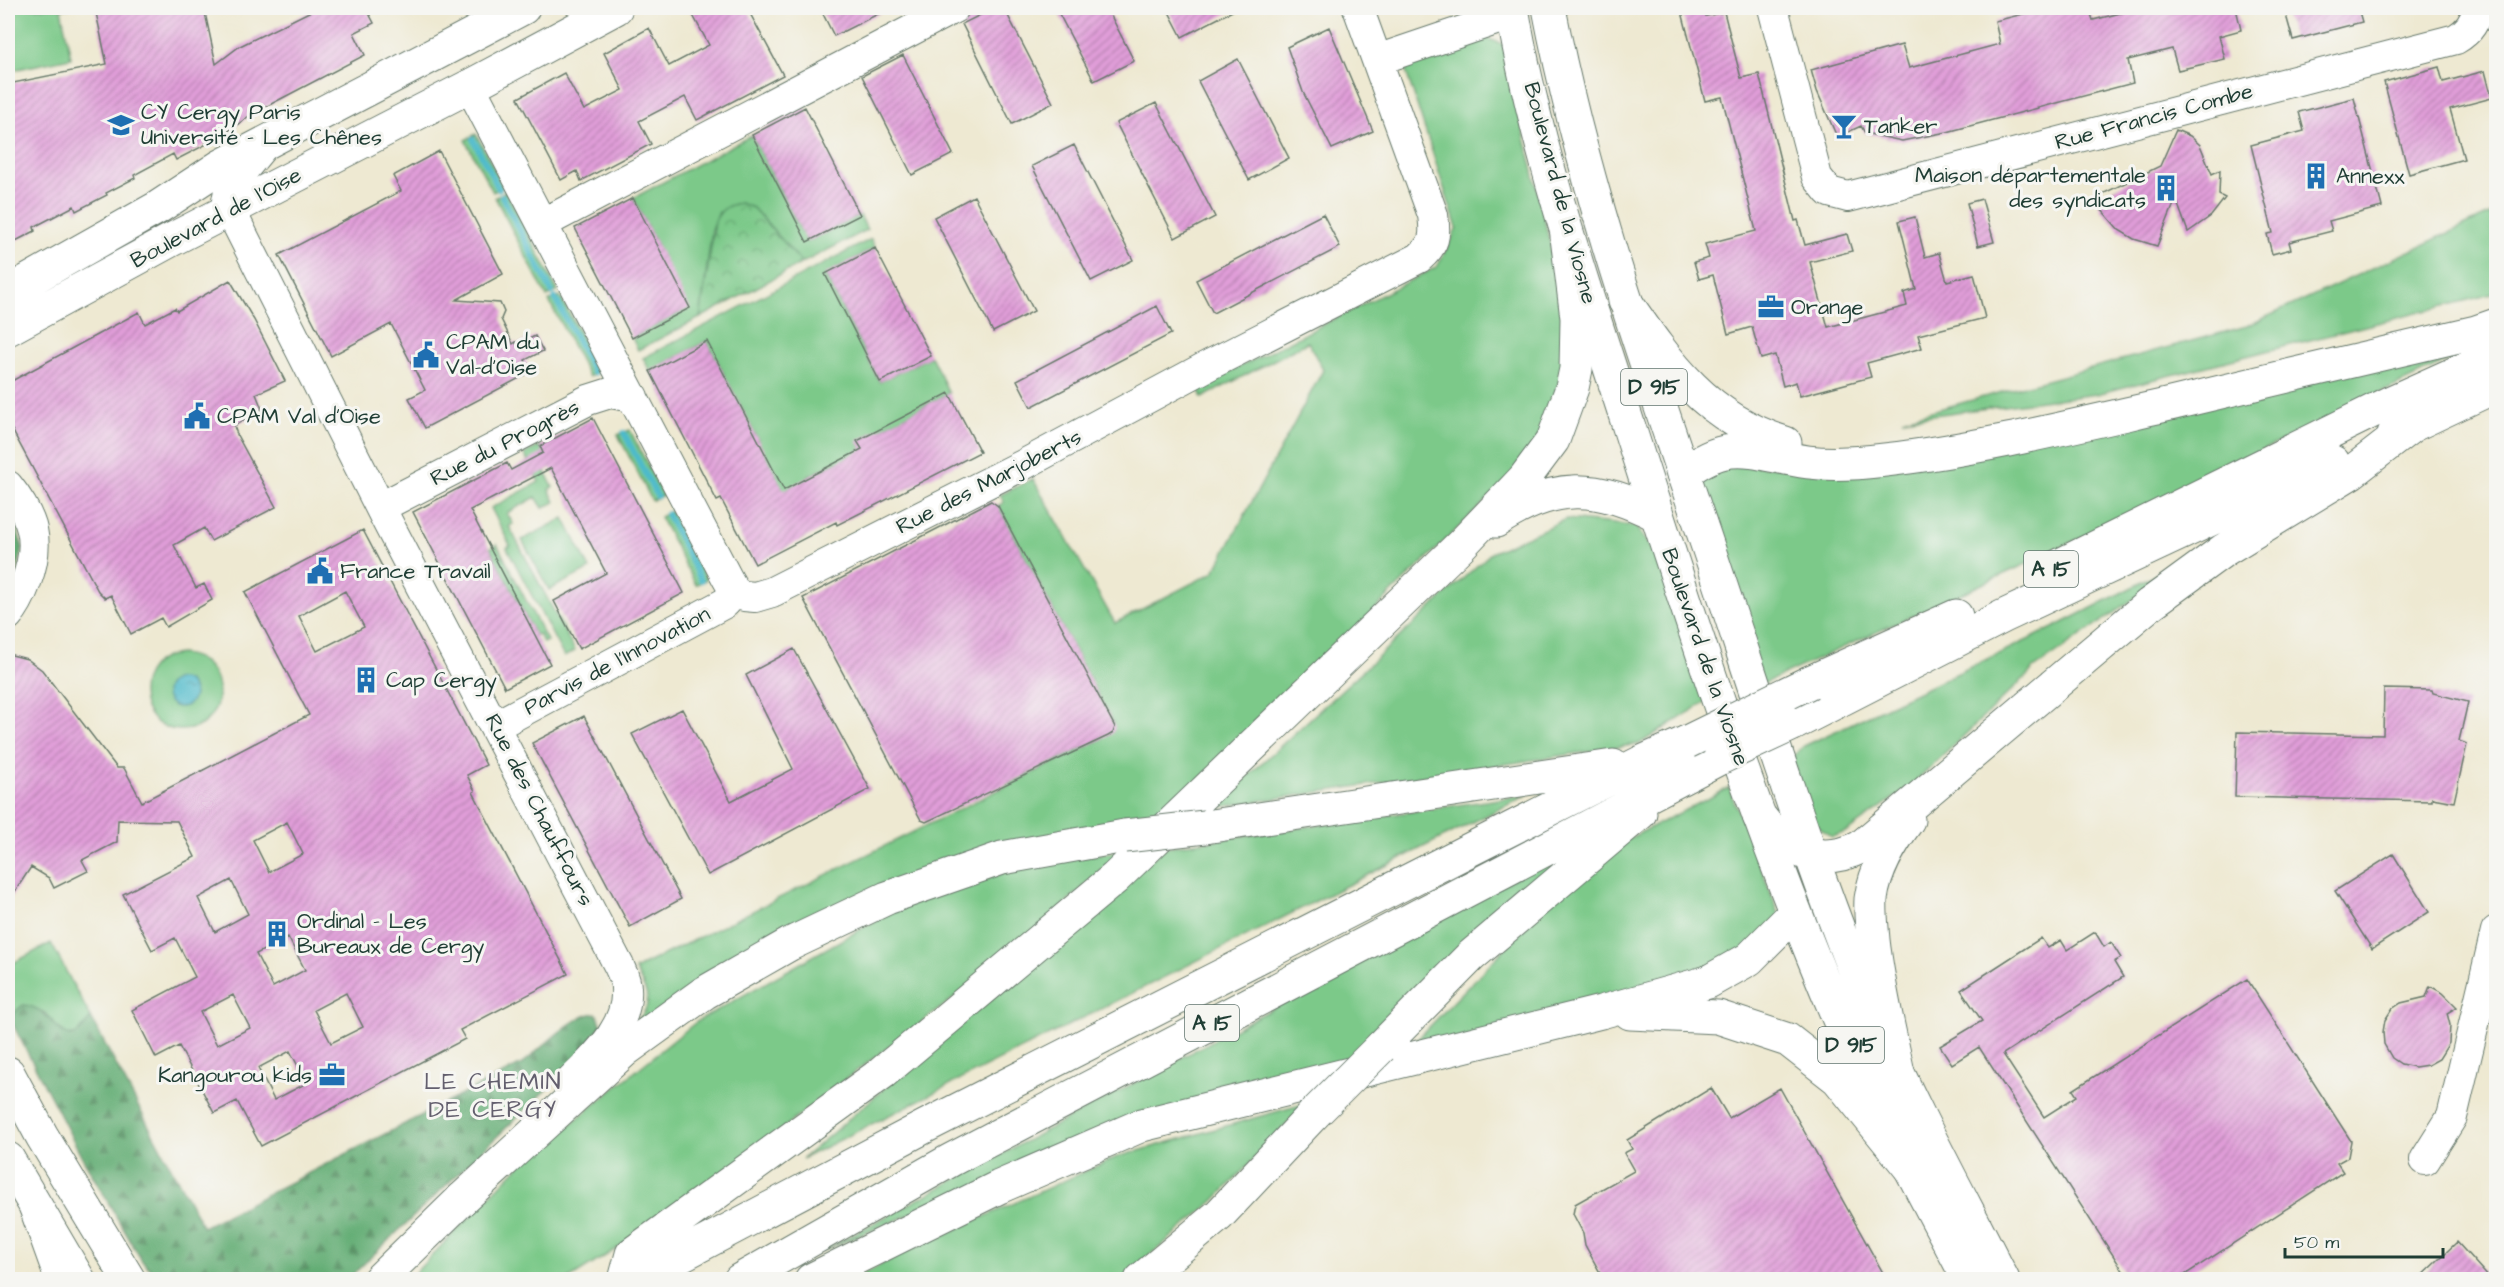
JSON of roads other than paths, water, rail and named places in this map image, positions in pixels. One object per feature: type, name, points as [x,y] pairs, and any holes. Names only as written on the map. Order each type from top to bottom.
[{"type":"main road","name":"Boulevard de l'Oise","points":[[8,292],[158,208],[221,166],[523,8]]},
{"type":"main road","name":"Boulevard de l'Oise","points":[[8,329],[616,8]]},
{"type":"main road","name":"Boulevard de la Viosne","points":[[1549,8],[1585,168],[1625,301],[1813,855],[1873,1017],[1898,1073],[2003,1280]]},
{"type":"main road","name":"Boulevard de la Viosne","points":[[1513,11],[1539,129],[1567,237],[1657,515],[1759,816],[1795,913],[1847,1037],[1969,1280]]},
{"type":"main road","points":[[625,1280],[632,1254],[882,1073],[1115,878],[1462,544],[1524,479],[1552,440],[1567,407],[1576,369],[1577,318],[1567,237]]},
{"type":"main road","points":[[1625,301],[1672,368],[1706,402],[1726,416],[1765,437],[1808,450],[1868,462]]},
{"type":"main road","points":[[1657,515],[1666,497],[1683,474],[1700,460],[1721,452],[1735,450],[1768,453],[1806,462],[1868,462],[1930,454],[2067,428],[2476,332],[2496,325]]},
{"type":"main road","name":"A 15","points":[[634,1280],[937,1120],[1642,762],[1810,682],[1919,634],[2320,437],[2496,355]]},
{"type":"main road","name":"A 15","points":[[740,1280],[951,1160],[1687,774],[1793,724],[2004,616],[2496,386]]},
{"type":"main road","points":[[1759,816],[1773,834],[1784,843],[1813,855],[1838,855],[1861,848],[2150,604],[2224,550],[2352,472],[2414,424]]},
{"type":"main road","points":[[1462,544],[1509,513],[1539,499],[1570,491],[1591,491],[1615,496],[1657,515],[1720,581]]},
{"type":"main road","points":[[379,1280],[462,1199],[625,1050],[704,993],[790,944],[887,898],[1002,858],[1125,836],[1205,827],[1642,762]]},
{"type":"main road","points":[[1141,1280],[1219,1215],[1314,1114],[1471,956],[1687,774]]},
{"type":"main road","points":[[1898,1073],[1877,969],[1870,917],[1871,900],[1874,884],[1886,853],[1939,780]]},
{"type":"main road","points":[[811,1280],[999,1186],[1142,1125],[1601,1012],[1708,982],[1749,959],[1795,913],[1813,878],[1813,855]]},
{"type":"main road","points":[[1601,1012],[1718,1017],[1788,1040],[1838,1079],[1915,1174]]},
{"type":"main road","points":[[8,1073],[129,1280]]},
{"type":"main road","points":[[8,1159],[79,1280]]},
{"type":"main road","points":[[36,1208],[62,1280]]},
{"type":"main road","points":[[102,1237],[151,1280]]},
{"type":"main road","points":[[373,1280],[402,1256]]},
{"type":"street","points":[[542,224],[954,8]]},
{"type":"street","name":"Rue des Marjoberts","points":[[735,592],[748,598],[772,592],[984,485],[1211,364],[1419,258],[1432,246],[1435,229],[1433,216],[1358,8]]},
{"type":"street","name":"Rue Francis Combe","points":[[1773,8],[1817,177],[1828,192],[1848,197],[2456,39],[2470,27],[2477,8]]},
{"type":"street","points":[[1377,60],[1513,11]]},
{"type":"street","points":[[470,86],[735,592]]},
{"type":"street","points":[[230,210],[227,201],[230,186],[269,141]]},
{"type":"street","name":"Rue des Chauffours","points":[[230,210],[619,966],[626,985],[620,1020],[604,1046],[507,1146],[462,1199]]},
{"type":"street","name":"Rue du Progrès","points":[[381,507],[588,400],[610,393],[633,397]]},
{"type":"street","points":[[8,486],[25,510],[31,524],[35,554],[25,586],[8,615]]},
{"type":"street","name":"Parvis de l'Innovation","points":[[495,726],[723,604],[735,592]]},
{"type":"street","points":[[2425,1160],[2452,1117],[2496,931]]},
{"type":"water","points":[[180,679],[190,683],[194,693],[190,703],[180,707],[170,703],[166,693],[170,683]]},
{"type":"waterway","points":[[473,139],[499,189]]},
{"type":"waterway","points":[[502,196],[552,292]]},
{"type":"waterway","points":[[555,298],[594,373]]},
{"type":"waterway","points":[[624,433],[657,496]]},
{"type":"waterway","points":[[667,514],[701,580]]},
{"type":"place","name":"CY Cergy Paris Université - Les Chênes","points":[[121,125]]},
{"type":"place","name":"Tanker","points":[[1844,126]]},
{"type":"place","name":"Annexx","points":[[2316,176]]},
{"type":"place","name":"Maison départementale des syndicats","points":[[2166,188]]},
{"type":"place","name":"Orange","points":[[1771,307]]},
{"type":"place","name":"CPAM du Val-d'Oise","points":[[426,355]]},
{"type":"place","name":"CPAM Val d'Oise","points":[[197,416]]},
{"type":"place","name":"France Travail","points":[[320,571]]},
{"type":"place","name":"Cap Cergy","points":[[366,680]]},
{"type":"place","name":"Ordinal - Les Bureaux de Cergy","points":[[277,934]]},
{"type":"place","name":"Kangourou kids","points":[[332,1075]]},
{"type":"district","name":"LE CHEMIN DE CERGY","points":[[493,1096]]}]
